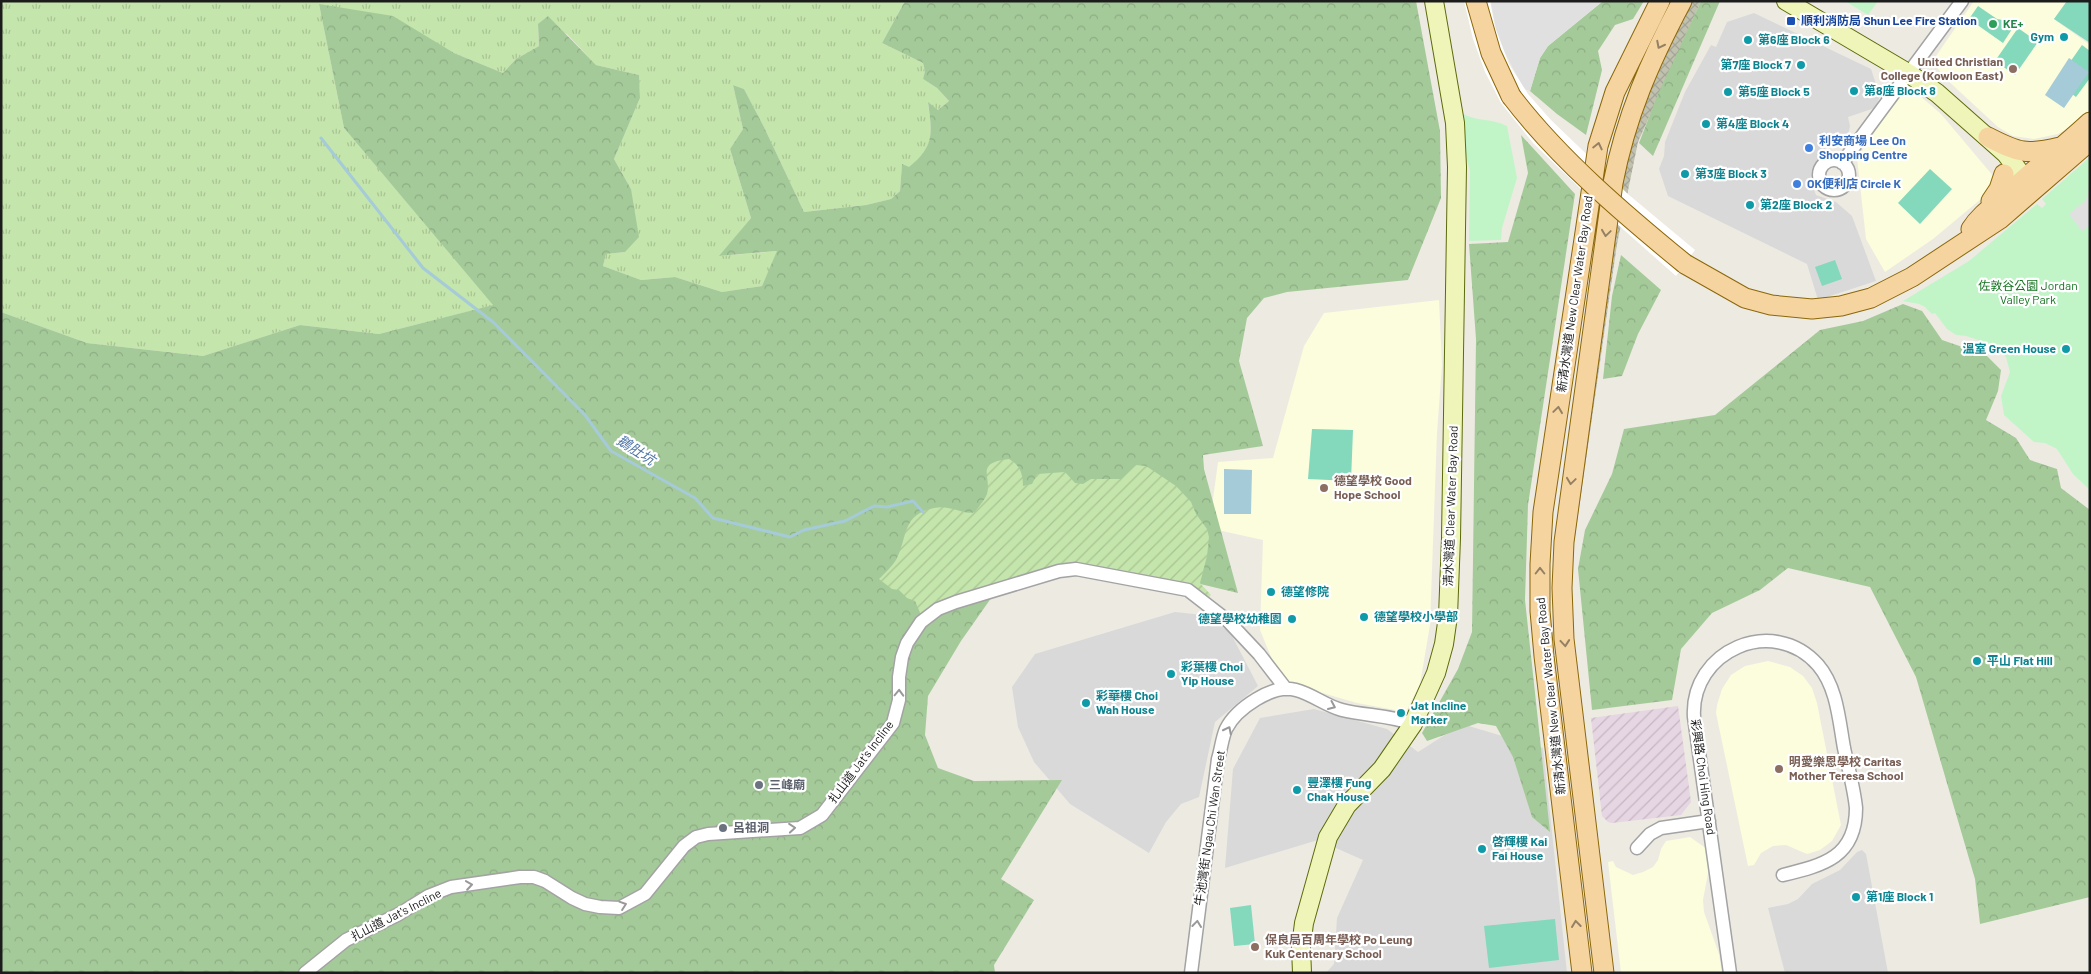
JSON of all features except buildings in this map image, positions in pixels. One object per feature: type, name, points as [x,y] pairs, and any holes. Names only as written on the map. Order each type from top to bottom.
[{"type":"main road","name":"清水灣道 Clear Water Bay Road","points":[[1302,973],[1301,947],[1304,922],[1328,837],[1347,806],[1382,769],[1400,746],[1413,724],[1436,673],[1444,644],[1448,616],[1457,242],[1456,145],[1454,113],[1434,1]]},
{"type":"main road","name":"新清水灣道 New Clear Water Bay Road","points":[[1476,1],[1486,39],[1499,75],[1525,115],[1546,138],[1647,233],[1685,264],[1732,291],[1759,302],[1786,308],[1812,309],[1840,306],[1870,298],[1925,269],[1964,241],[2000,219],[2020,185],[2090,122]]},
{"type":"main road","name":"新清水灣道 New Clear Water Bay Road","points":[[1582,973],[1540,611],[1543,512],[1598,146],[1615,92],[1660,1]]},
{"type":"main road","name":"新清水灣道 New Clear Water Bay Road","points":[[1604,973],[1564,639],[1562,588],[1564,542],[1609,212],[1621,144],[1650,63],[1682,1]]},
{"type":"main road","points":[[1786,1],[1908,73],[1937,93],[2006,154],[2020,185]]},
{"type":"main road","points":[[1988,138],[2012,150],[2023,152],[2038,152],[2064,147]]},
{"type":"main road","name":"新清水灣道 New Clear Water Bay Road","points":[[1964,241],[2000,189],[2020,185],[2090,141]]},
{"type":"street","points":[[1842,162],[1962,1]]},
{"type":"street","name":"扎山道 Jat's Incline","points":[[305,973],[346,940],[399,914],[428,896],[451,887],[520,877],[534,877],[545,880],[572,898],[585,904],[618,908],[645,894],[684,846],[696,838],[708,834],[800,828],[812,822],[822,815],[893,723],[900,700],[902,657],[921,622],[938,609],[956,602],[1059,571],[1076,569],[1188,590],[1228,621],[1286,689]]},
{"type":"street","name":"彩興路 Choi Hing Road","points":[[1730,973],[1694,709],[1696,693],[1702,678],[1722,656],[1740,645],[1750,642],[1771,641],[1782,643],[1801,651],[1820,668],[1833,692],[1855,798],[1856,818],[1851,837],[1842,850],[1832,860],[1814,868],[1783,875]]},
{"type":"street","points":[[1286,689],[1296,690],[1339,709],[1392,717],[1413,724]]},
{"type":"street","name":"牛池灣街 Ngau Chi Wan Street","points":[[1191,973],[1216,770],[1226,729],[1242,709],[1254,700],[1286,689]]},
{"type":"street","points":[[1637,848],[1650,834],[1661,828],[1709,821]]},
{"type":"shaded area","points":[[1492,1],[1603,1],[1548,46],[1540,58],[1530,91],[1524,89],[1504,51],[1497,34]]},
{"type":"shaded area","points":[[1692,1],[1701,1],[1638,142],[1617,244],[1574,543],[1566,542],[1621,167],[1647,92]]},
{"type":"shaded area","name":"United Christian College (Kowloon East)","points":[[1974,1],[2067,1],[2054,19],[2090,45],[2090,113],[2058,134],[2034,139],[2013,136],[1998,127],[1945,78],[1936,66],[1936,56]]},
{"type":"shaded area","points":[[1754,13],[1871,69],[1880,96],[1875,108],[1848,117],[1850,126],[1848,135],[1837,145],[1827,145],[1810,180],[1816,195],[1836,202],[1852,216],[1876,281],[1818,300],[1807,264],[1668,196],[1659,169],[1664,156],[1665,142],[1685,92],[1711,45],[1716,47],[1727,22]]},
{"type":"shaded area","points":[[1912,89],[1941,114],[1994,177],[1993,189],[1933,239],[1885,272],[1866,239],[1857,158],[1902,92]]},
{"type":"shaded area","points":[[2090,183],[2090,225],[2082,231],[2069,214],[2086,200]]},
{"type":"shaded area","name":"德望學校 Good Hope School","points":[[1439,300],[1442,365],[1437,433],[1430,625],[1420,684],[1406,712],[1357,703],[1281,681],[1260,630],[1263,540],[1213,529],[1211,514],[1218,462],[1273,458],[1304,346],[1324,313]]},
{"type":"shaded area","points":[[1175,612],[1203,615],[1230,632],[1258,686],[1215,722],[1199,797],[1181,804],[1166,822],[1149,853],[1070,804],[1034,762],[1018,727],[1012,687],[1035,654]]},
{"type":"shaded area","name":"明愛樂恩學校 Caritas Mother Teresa School","points":[[1768,661],[1790,667],[1803,676],[1812,688],[1817,703],[1841,825],[1832,841],[1820,850],[1807,854],[1786,845],[1773,846],[1761,853],[1754,865],[1748,866],[1716,713],[1722,689],[1731,675],[1745,666]]},
{"type":"shaded area","points":[[1678,706],[1691,802],[1681,815],[1608,822],[1602,816],[1591,718]]},
{"type":"shaded area","points":[[1314,709],[1387,729],[1418,752],[1462,724],[1543,748],[1567,973],[1326,973],[1334,964],[1337,918],[1363,860],[1318,840],[1225,868],[1233,769],[1260,718]]},
{"type":"shaded area","points":[[1690,837],[1707,849],[1709,868],[1703,900],[1704,912],[1719,954],[1722,973],[1621,973],[1608,862],[1613,861],[1616,867],[1633,875],[1643,872],[1653,867],[1666,841]]},
{"type":"shaded area","points":[[1862,850],[1866,854],[1888,973],[1785,973],[1768,908],[1788,904],[1798,899],[1812,884],[1840,870],[1857,852]]},
{"type":"green space","points":[[1,1],[905,1],[882,43],[923,63],[925,71],[923,79],[937,88],[949,101],[938,110],[928,103],[930,139],[924,153],[909,168],[902,165],[900,191],[891,199],[866,205],[804,212],[744,89],[733,85],[743,129],[730,149],[751,218],[720,256],[778,251],[762,286],[722,292],[675,277],[641,280],[603,266],[606,254],[625,252],[631,189],[614,159],[640,98],[639,75],[596,65],[567,34],[538,25],[539,46],[516,59],[503,73],[454,53],[319,4],[344,128],[494,305],[379,334],[300,325],[203,356],[87,343],[1,312]]},
{"type":"green space","points":[[905,1],[1416,1],[1440,131],[1441,198],[1408,280],[1287,292],[1264,298],[1247,318],[1239,361],[1263,446],[1203,455],[1204,469],[1238,593],[1150,572],[1066,563],[1001,584],[961,641],[928,696],[925,735],[938,768],[974,781],[1062,780],[1001,879],[1034,900],[994,965],[995,973],[1,973],[1,312],[87,343],[203,356],[300,325],[379,334],[493,305],[344,128],[319,4],[393,16],[454,53],[503,73],[516,59],[539,46],[538,24],[548,16],[596,65],[639,75],[640,98],[614,159],[631,189],[639,237],[625,252],[606,254],[603,266],[641,280],[675,277],[722,292],[762,286],[777,251],[719,256],[751,218],[730,149],[743,129],[733,85],[744,89],[804,212],[866,205],[891,199],[900,191],[902,164],[909,167],[924,152],[930,138],[928,102],[938,110],[949,101],[937,88],[923,79],[925,71],[923,63],[882,43]]},
{"type":"green space","points":[[1603,1],[1644,1],[1633,19],[1615,25],[1598,51],[1602,70],[1586,135],[1530,91],[1540,58],[1548,46]]},
{"type":"green space","points":[[1701,1],[1720,1],[1653,156],[1639,143],[1658,94]]},
{"type":"green space","points":[[1845,1],[1878,1],[1868,15]]},
{"type":"green space","points":[[2067,1],[2090,1],[2090,43],[2054,19]]},
{"type":"green space","name":"KE+","points":[[1978,6],[1997,19],[2008,21],[2014,26],[2003,43],[1969,19]]},
{"type":"green space","points":[[2018,28],[2038,42],[2015,75],[1995,61]]},
{"type":"green space","points":[[2082,45],[2090,51],[2090,78],[2076,97],[2056,82]]},
{"type":"green space","points":[[1463,114],[1507,126],[1517,178],[1502,228],[1501,240],[1469,241],[1470,171],[1465,152]]},
{"type":"green space","points":[[1521,135],[1575,194],[1528,505],[1525,600],[1550,832],[1532,817],[1513,757],[1496,726],[1478,723],[1427,741],[1422,733],[1458,669],[1472,632],[1476,339],[1469,244],[1508,242],[1528,173]]},
{"type":"green space","name":"佐敦谷公園 Jordan Valley Park","points":[[2090,157],[2090,490],[2073,474],[2057,449],[2045,443],[2034,442],[2004,415],[2001,396],[2010,372],[2006,357],[1994,345],[1966,336],[1956,335],[1947,329],[1935,313],[1932,314],[1925,307],[1903,301],[1969,261],[2037,204],[2042,208],[2046,204],[2042,199]]},
{"type":"green space","points":[[1930,169],[1952,189],[1920,224],[1898,203]]},
{"type":"green space","points":[[1621,255],[1661,290],[1638,334],[1622,376],[1603,379],[1612,296]]},
{"type":"green space","points":[[1835,260],[1842,279],[1822,286],[1815,267]]},
{"type":"green space","points":[[1903,304],[1922,311],[1942,340],[1986,355],[2001,370],[1998,391],[1986,420],[2016,438],[2030,460],[2057,469],[2061,488],[2090,510],[2090,897],[1980,924],[1975,879],[1916,677],[1870,587],[1788,568],[1760,590],[1712,613],[1681,649],[1672,700],[1592,710],[1578,569],[1585,530],[1612,474],[1624,429],[1715,415],[1820,330],[1863,321]]},
{"type":"green space","points":[[1312,429],[1353,430],[1351,481],[1308,479]]},
{"type":"green space","points":[[1009,459],[1020,470],[1023,486],[1032,484],[1037,474],[1065,472],[1075,483],[1083,484],[1091,479],[1121,479],[1136,465],[1146,466],[1176,486],[1191,502],[1196,514],[1207,529],[1209,537],[1207,556],[1200,583],[1211,595],[1209,597],[1195,589],[1132,577],[1131,572],[1124,571],[1121,574],[1085,568],[921,615],[915,601],[907,598],[899,590],[892,589],[879,579],[897,558],[911,521],[924,511],[940,507],[971,513],[975,512],[987,494],[988,467],[998,461]]},
{"type":"green space","points":[[1251,905],[1255,944],[1234,946],[1230,908]]},
{"type":"green space","points":[[1555,919],[1559,960],[1489,968],[1484,926]]},
{"type":"water","points":[[2069,58],[2089,72],[2064,108],[2045,95]]},
{"type":"water","points":[[1224,469],[1252,470],[1251,514],[1224,514]]},
{"type":"pier","points":[[1464,1],[1490,1],[1495,27],[1509,64],[1528,94],[1551,120],[1629,195],[1695,250],[1676,276],[1616,223],[1533,143],[1501,103],[1485,72],[1473,39]]},
{"type":"waterway","name":"鵝肚坑","points":[[321,138],[423,268],[493,322],[585,415],[611,451],[695,498],[713,518],[790,537],[804,530],[845,521],[874,506],[887,507],[913,501],[923,512]]},
{"type":"place","name":"順利消防局 Shun Lee Fire Station","points":[[1791,21]]},
{"type":"place","name":"KE+","points":[[1993,24]]},
{"type":"place","name":"Gym","points":[[2064,37]]},
{"type":"place","name":"第6座 Block 6","points":[[1748,40]]},
{"type":"place","name":"第7座 Block 7","points":[[1801,65]]},
{"type":"place","name":"United Christian College (Kowloon East)","points":[[2013,69]]},
{"type":"place","name":"第8座 Block 8","points":[[1854,91]]},
{"type":"place","name":"第5座 Block 5","points":[[1728,92]]},
{"type":"place","name":"第4座 Block 4","points":[[1706,124]]},
{"type":"place","name":"利安商場 Lee On Shopping Centre","points":[[1809,148]]},
{"type":"place","name":"第3座 Block 3","points":[[1685,174]]},
{"type":"place","name":"OK便利店 Circle K","points":[[1797,184]]},
{"type":"place","name":"第2座 Block 2","points":[[1750,205]]},
{"type":"place","name":"溫室 Green House","points":[[2066,349]]},
{"type":"place","name":"德望學校 Good Hope School","points":[[1324,488]]},
{"type":"place","name":"德望修院","points":[[1271,592]]},
{"type":"place","name":"德望學校小學部","points":[[1364,617]]},
{"type":"place","name":"德望學校幼稚園","points":[[1292,619]]},
{"type":"place","name":"平山 Flat Hill","points":[[1977,661]]},
{"type":"place","name":"彩葉樓 Choi Yip House","points":[[1171,674]]},
{"type":"place","name":"彩華樓 Choi Wah House","points":[[1086,703]]},
{"type":"place","name":"Jat Incline Marker","points":[[1401,713]]},
{"type":"place","name":"明愛樂恩學校 Caritas Mother Teresa School","points":[[1779,769]]},
{"type":"place","name":"三峰廟","points":[[759,785]]},
{"type":"place","name":"豐澤樓 Fung Chak House","points":[[1297,790]]},
{"type":"place","name":"呂祖洞","points":[[723,828]]},
{"type":"place","name":"啓輝樓 Kai Fai House","points":[[1482,849]]},
{"type":"place","name":"第1座 Block 1","points":[[1856,897]]},
{"type":"place","name":"保良局百周年學校 Po Leung Kuk Centenary School","points":[[1255,947]]}]
